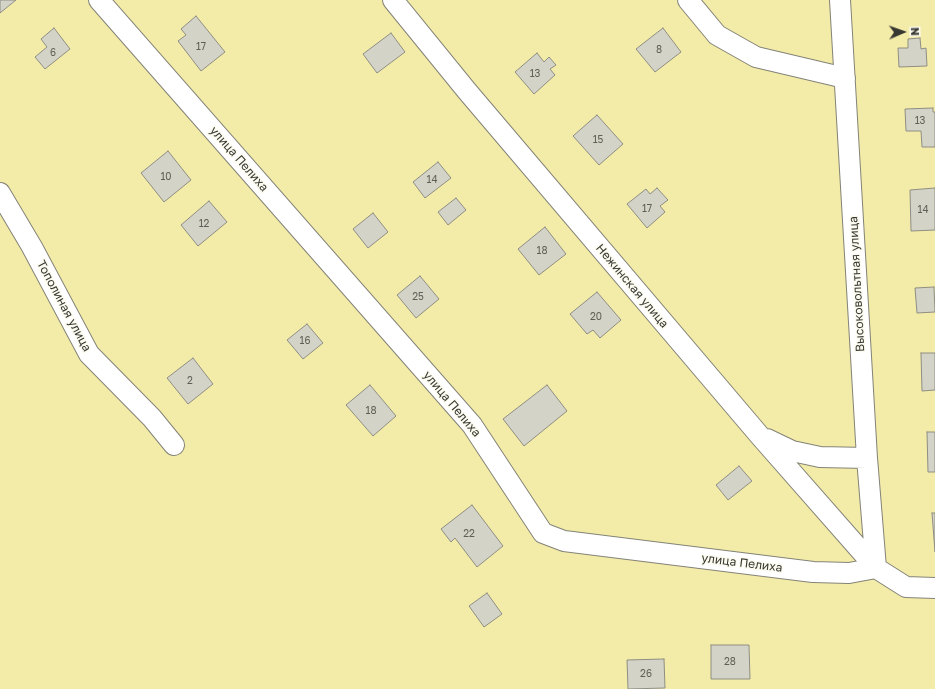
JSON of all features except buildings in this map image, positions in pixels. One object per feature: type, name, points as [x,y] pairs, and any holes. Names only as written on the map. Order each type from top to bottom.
[{"type":"street","name":"улица Пелиха","points":[[99,0],[472,425],[543,533],[564,541],[813,572],[849,573],[876,568]]},
{"type":"street","name":"Нежинская улица","points":[[393,0],[472,97],[760,436],[876,568]]},
{"type":"street","points":[[688,0],[717,36],[756,57],[845,78]]},
{"type":"street","name":"Высоковольтная улица","points":[[840,0],[867,458],[876,568]]},
{"type":"street","name":"Тополиная улица","points":[[0,193],[32,247],[89,354],[152,418],[174,445]]},
{"type":"street","points":[[760,436],[792,451],[820,457],[867,458]]},
{"type":"street","points":[[876,568],[906,587],[935,588]]},
{"type":"shaded area","points":[[0,0],[935,0],[935,689],[0,689]]}]
